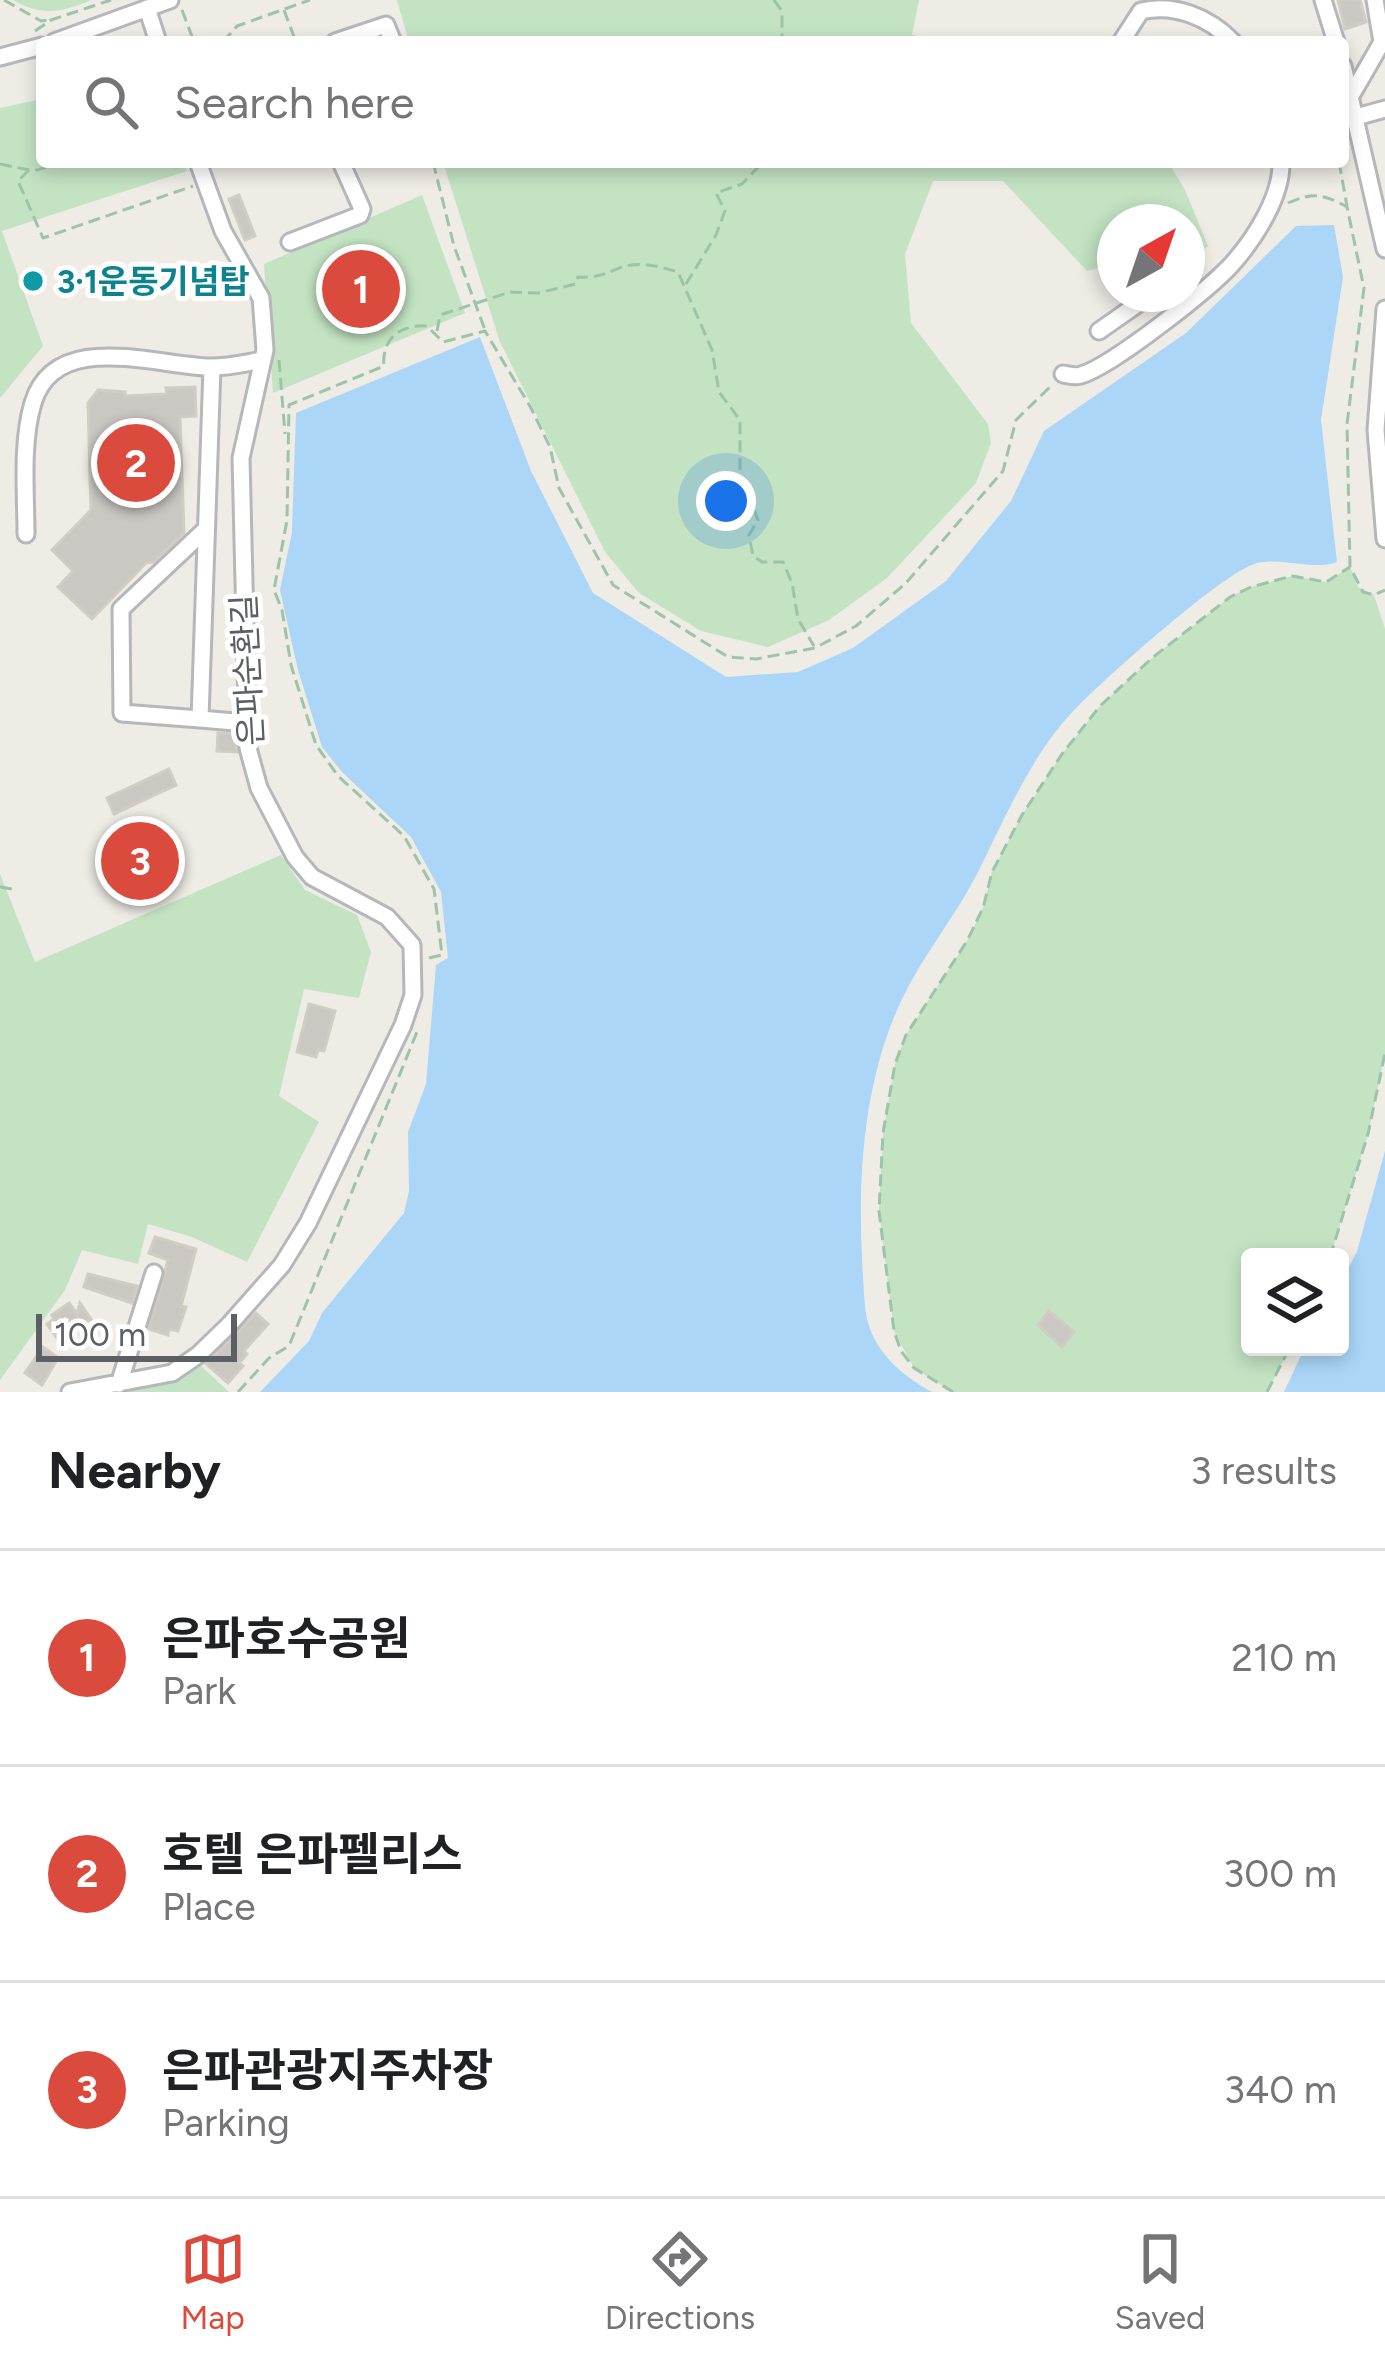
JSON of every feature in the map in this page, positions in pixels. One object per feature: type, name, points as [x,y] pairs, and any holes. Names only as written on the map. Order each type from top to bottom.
[{"type":"street","points":[[70,36],[174,0]]},
{"type":"street","points":[[1323,0],[1334,36]]},
{"type":"street","points":[[1375,0],[1382,42],[1351,104],[1385,249]]},
{"type":"street","points":[[1125,36],[1141,11],[1164,6],[1220,28],[1227,36]]},
{"type":"street","points":[[147,8],[156,36]]},
{"type":"street","points":[[353,36],[386,25],[391,36]]},
{"type":"street","points":[[0,57],[35,41]]},
{"type":"street","points":[[1351,104],[1385,109]]},
{"type":"street","name":"은파순환길","points":[[200,168],[224,231],[261,298],[271,358],[241,458],[248,748],[260,788],[295,857],[312,877],[387,917],[412,945],[419,961]]},
{"type":"street","points":[[290,242],[360,215],[362,209],[344,168]]},
{"type":"street","points":[[1205,288],[1243,250],[1269,206],[1281,168]]},
{"type":"street","points":[[1385,309],[1376,430],[1385,539]]},
{"type":"street","points":[[1099,331],[1126,312]]},
{"type":"street","points":[[1063,374],[1078,376],[1088,371],[1173,312]]},
{"type":"street","points":[[26,534],[33,402],[62,365],[105,357],[212,368],[271,358]]},
{"type":"street","points":[[200,719],[212,368]]},
{"type":"street","points":[[206,529],[121,610],[122,713],[247,723]]},
{"type":"street","points":[[70,1392],[172,1373],[198,1355],[282,1265],[320,1202],[404,1024],[419,961]]},
{"type":"street","points":[[118,1384],[154,1274]]},
{"type":"path","points":[[4,0],[41,21],[111,0]]},
{"type":"path","points":[[174,0],[191,36]]},
{"type":"path","points":[[228,36],[237,26],[310,0]]},
{"type":"path","points":[[774,0],[782,10],[782,36]]},
{"type":"path","points":[[284,10],[294,36]]},
{"type":"path","points":[[39,36],[51,20]]},
{"type":"path","points":[[0,164],[38,168]]},
{"type":"path","points":[[435,168],[454,246],[485,331],[531,408],[550,448],[559,488],[614,585],[728,657],[755,659],[815,648],[856,626],[905,584],[1003,471],[1016,420],[1063,374]]},
{"type":"path","points":[[685,286],[716,235],[724,212],[716,194],[742,184],[757,168]]},
{"type":"path","points":[[1340,168],[1364,288],[1347,424],[1350,567],[1363,592],[1374,595],[1385,590]]},
{"type":"path","points":[[29,170],[18,181],[43,238],[204,183]]},
{"type":"path","points":[[1285,205],[1309,194],[1324,194],[1347,207]]},
{"type":"path","points":[[437,333],[440,315],[510,292],[555,290],[576,284],[578,278],[600,278],[642,263],[678,272],[712,350],[719,392],[740,421],[740,474],[758,520],[749,535],[753,556],[762,562],[783,562],[798,619],[815,648]]},
{"type":"path","points":[[419,961],[442,955],[434,890],[404,836],[338,776],[316,745],[291,665],[274,590],[287,520],[289,405],[384,366],[382,355],[388,343],[404,327],[427,326],[443,341],[485,331]]},
{"type":"path","points":[[271,358],[286,442]]},
{"type":"path","points":[[952,1392],[914,1368],[894,1331],[879,1211],[883,1133],[895,1064],[906,1035],[967,941],[983,908],[992,872],[1022,815],[1100,706],[1230,597],[1292,576],[1326,582],[1350,567]]},
{"type":"path","points":[[0,886],[16,890]]},
{"type":"path","points":[[238,1392],[253,1372],[289,1346],[415,1041],[421,1016]]},
{"type":"path","points":[[1333,1248],[1358,1171],[1385,1053]]},
{"type":"path","points":[[1268,1392],[1286,1356]]},
{"type":"green space","points":[[13,0],[92,0],[52,11]]},
{"type":"green space","points":[[397,0],[919,0],[912,35],[918,36],[407,36]]},
{"type":"green space","points":[[36,100],[36,168],[187,171],[2,231],[43,346],[0,398],[0,108]]},
{"type":"green space","points":[[445,168],[1172,168],[1191,204],[1097,204],[1097,268],[1087,271],[1003,181],[933,181],[905,254],[911,323],[988,424],[991,443],[976,483],[887,578],[829,620],[768,647],[701,631],[639,593],[605,552],[500,342]]},
{"type":"green space","points":[[422,195],[465,313],[273,393],[264,264]]},
{"type":"green space","points":[[1350,567],[1358,587],[1374,595],[1385,629],[1385,1053],[1368,1134],[1333,1248],[1241,1248],[1241,1356],[1285,1356],[1267,1392],[953,1392],[914,1368],[894,1331],[879,1211],[883,1133],[895,1064],[906,1035],[967,941],[983,908],[992,872],[1022,815],[1100,706],[1230,597],[1292,576],[1326,582]]},
{"type":"green space","points":[[281,855],[305,890],[357,915],[371,952],[359,998],[304,989],[279,1096],[319,1122],[247,1262],[192,1237],[148,1224],[138,1264],[82,1250],[65,1290],[0,1380],[0,874],[35,962]]},
{"type":"green space","points":[[199,1364],[229,1392],[126,1392],[166,1383]]},
{"type":"water","points":[[1334,225],[1343,277],[1321,420],[1337,562],[1267,562],[1242,570],[1167,626],[1080,704],[1034,763],[968,890],[910,983],[889,1031],[865,1134],[861,1240],[865,1309],[875,1340],[888,1358],[932,1392],[260,1392],[309,1341],[322,1313],[404,1213],[409,1191],[408,1132],[426,1084],[436,965],[448,958],[441,892],[411,837],[322,747],[298,670],[280,590],[292,532],[296,413],[480,337],[531,471],[593,593],[726,677],[798,672],[853,648],[946,581],[1011,501],[1044,431],[1186,333],[1296,226]]},
{"type":"water","points":[[1385,1151],[1385,1392],[1284,1392],[1301,1356],[1349,1356],[1349,1267]]},
{"type":"building","points":[[1338,0],[1360,0],[1366,22],[1345,29]]},
{"type":"building","points":[[239,195],[255,236],[245,240],[229,199]]},
{"type":"building","points":[[195,387],[196,416],[180,417],[184,533],[146,563],[92,619],[58,587],[73,571],[52,550],[91,510],[88,403],[98,390],[125,392],[125,396]]},
{"type":"building","points":[[218,733],[236,734],[237,752],[217,751]]},
{"type":"building","points":[[169,769],[176,785],[114,814],[107,798]]},
{"type":"building","points":[[309,1004],[335,1011],[324,1051],[318,1050],[316,1057],[297,1052]]},
{"type":"building","points":[[155,1237],[196,1249],[181,1306],[186,1307],[178,1331],[169,1329],[168,1335],[149,1329],[168,1260],[149,1253]]},
{"type":"building","points":[[88,1274],[137,1286],[132,1303],[84,1287]]},
{"type":"building","points":[[69,1303],[77,1314],[80,1303],[91,1319],[59,1341],[47,1324]]},
{"type":"building","points":[[1049,1311],[1074,1332],[1062,1347],[1038,1325]]},
{"type":"building","points":[[256,1313],[268,1324],[244,1351],[247,1354],[239,1363],[243,1366],[228,1383],[206,1364]]},
{"type":"building","points":[[43,1347],[58,1358],[42,1385],[25,1373]]},
{"type":"place","name":"3·1운동기념탑","points":[[33,281]]},
{"type":"place","name":"은파호수공원","points":[[361,289]]},
{"type":"place","name":"호텔 은파펠리스","points":[[136,463]]},
{"type":"place","name":"은파관광지주차장","points":[[140,861]]}]
